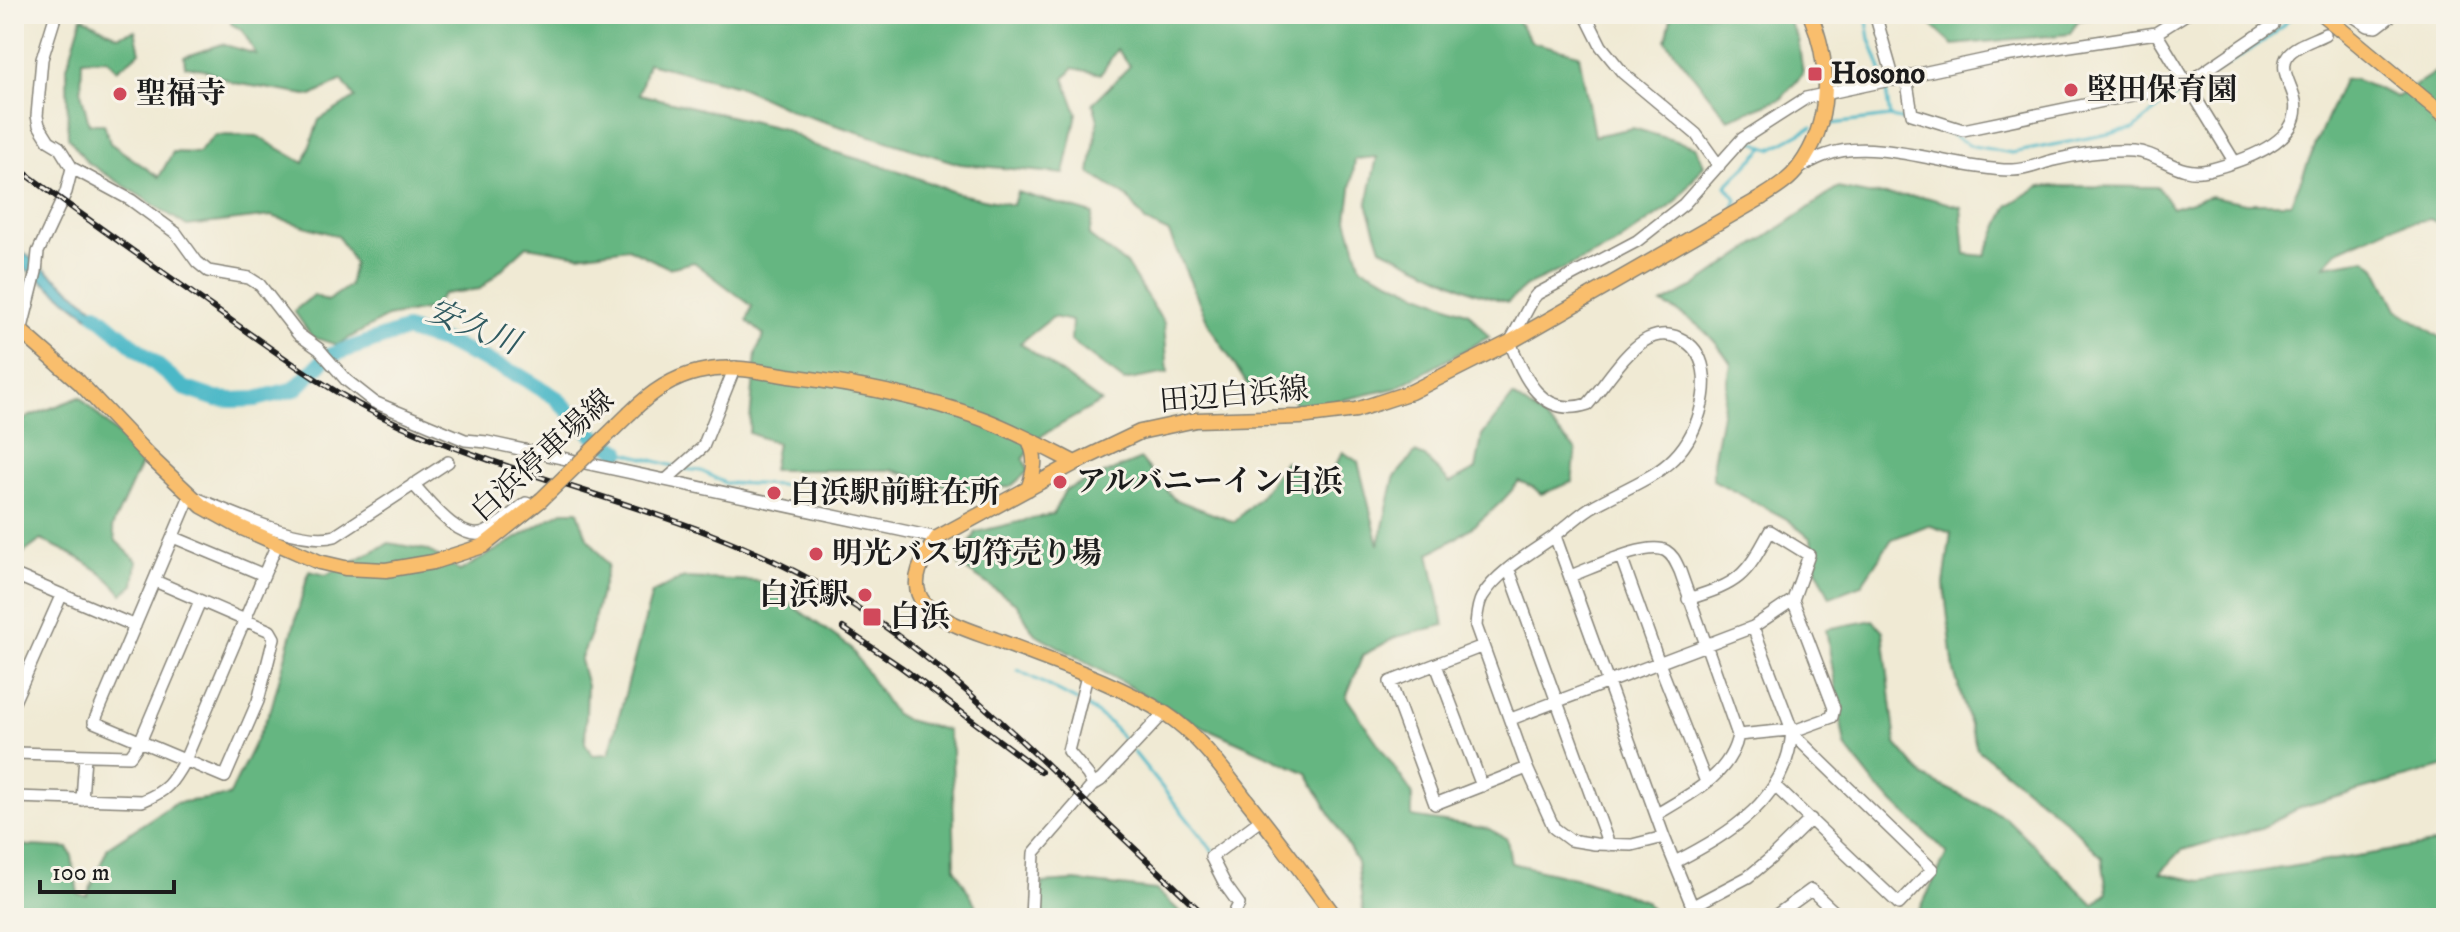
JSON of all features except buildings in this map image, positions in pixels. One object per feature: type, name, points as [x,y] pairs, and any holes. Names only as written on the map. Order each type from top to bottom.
[{"type":"main road","name":"田辺白浜線","points":[[937,538],[1075,463],[1140,432],[1196,420],[1300,417],[1356,410],[1411,392],[1510,342],[1717,224],[1778,187],[1798,169],[1810,149],[1821,122],[1826,92],[1821,47],[1810,14]]},
{"type":"main road","points":[[2322,14],[2446,117]]},
{"type":"main road","name":"白浜停車場線","points":[[18,328],[79,382],[190,496],[222,517],[277,544],[319,562],[345,568],[409,568],[483,546],[537,503],[654,392],[697,372],[735,367],[860,388],[940,406],[979,418],[1075,463]]},
{"type":"main road","points":[[1028,489],[1036,456],[1029,440]]},
{"type":"main road","points":[[937,538],[915,580],[917,593],[932,610],[970,629],[1087,676],[1164,713],[1185,728],[1214,758],[1336,918]]},
{"type":"street","points":[[56,14],[42,59],[37,116],[49,141],[59,147],[72,168],[131,200],[176,233],[197,262],[208,271],[249,278],[260,285],[288,323],[346,380],[374,402],[465,440],[667,479],[937,538]]},
{"type":"street","points":[[1585,14],[1601,46],[1623,73],[1696,134],[1719,166]]},
{"type":"street","points":[[1875,14],[1892,80],[1912,114],[1963,130],[2188,87],[2273,25],[2273,19],[2265,14]]},
{"type":"street","points":[[1664,837],[1632,845],[1609,845],[1570,840],[1554,828],[1527,768],[1483,646],[1476,626],[1477,610],[1486,591],[1509,570],[1590,508],[1664,469],[1678,456],[1690,439],[1704,399],[1702,361],[1683,339],[1660,335],[1644,341],[1634,350],[1588,404],[1556,407],[1534,389],[1510,342],[1537,294],[1637,241],[1684,204],[1742,139],[1806,98],[1992,58],[2156,33],[2186,14]]},
{"type":"street","points":[[2348,15],[2368,26],[2377,27],[2394,14]]},
{"type":"street","points":[[2156,33],[2234,161]]},
{"type":"street","points":[[1798,169],[1827,154],[1856,150],[2017,170],[2063,158],[2118,151],[2152,154],[2173,167],[2195,172],[2251,155],[2286,134],[2296,108],[2286,74],[2286,58],[2290,52],[2325,34]]},
{"type":"street","points":[[18,328],[36,272],[38,252],[66,192],[72,168]]},
{"type":"street","points":[[667,479],[703,447],[735,367]]},
{"type":"street","points":[[155,581],[270,631],[274,638],[258,701],[225,777],[94,722],[190,496],[284,531],[312,539],[325,539],[335,536],[448,462]]},
{"type":"street","points":[[413,484],[443,517],[462,531],[476,535],[487,532],[526,503],[537,503]]},
{"type":"street","points":[[1511,719],[1753,627],[1793,600],[1809,555],[1770,531],[1750,569],[1733,583],[1688,599]]},
{"type":"street","points":[[1555,536],[1664,837],[1695,912],[1748,877],[1811,819]]},
{"type":"street","points":[[173,537],[264,575]]},
{"type":"street","points":[[14,797],[142,801],[171,784],[185,760],[277,544]]},
{"type":"street","points":[[1570,576],[1649,547],[1664,549],[1674,558],[1706,645],[1738,735],[1729,761],[1706,782],[1657,814]]},
{"type":"street","points":[[1621,557],[1706,782]]},
{"type":"street","points":[[1509,570],[1609,845]]},
{"type":"street","points":[[14,588],[20,577],[135,626]]},
{"type":"street","points":[[14,702],[61,596]]},
{"type":"street","points":[[1738,735],[1792,730],[1832,717],[1834,708],[1793,600]]},
{"type":"street","points":[[14,753],[130,756],[140,742],[200,601]]},
{"type":"street","points":[[1753,627],[1798,739],[1932,869],[1899,904],[1776,787]]},
{"type":"street","points":[[1483,646],[1390,682],[1435,804],[1527,768]]},
{"type":"street","points":[[1436,665],[1482,786]]},
{"type":"street","points":[[1087,676],[1068,751],[1093,785]]},
{"type":"street","points":[[1031,918],[1034,853],[1093,785],[1164,713]]},
{"type":"street","points":[[1675,862],[1719,839],[1776,787],[1792,730]]},
{"type":"street","points":[[82,800],[85,756]]},
{"type":"street","points":[[1232,918],[1239,904],[1211,857],[1262,819]]},
{"type":"street","points":[[1772,918],[1811,890],[1841,918]]},
{"type":"green space","points":[[231,14],[1513,14],[1532,42],[1579,54],[1594,136],[1633,128],[1696,147],[1704,165],[1676,202],[1613,246],[1526,286],[1508,302],[1473,292],[1381,248],[1367,204],[1377,157],[1355,159],[1347,219],[1361,267],[1469,313],[1489,337],[1396,388],[1320,405],[1295,405],[1291,390],[1249,387],[1210,327],[1169,233],[1146,222],[1128,198],[1090,173],[1098,120],[1093,103],[1130,66],[1117,49],[1101,74],[1073,68],[1064,78],[1077,113],[1064,174],[960,164],[797,113],[738,86],[648,63],[639,94],[783,129],[817,147],[899,171],[959,194],[1013,205],[1017,192],[1093,214],[1089,236],[1126,264],[1164,323],[1168,373],[1124,381],[1071,341],[1072,321],[1053,317],[1020,343],[1101,402],[1041,436],[1023,459],[1029,471],[1010,487],[962,490],[892,470],[772,470],[777,443],[749,433],[756,353],[764,335],[747,321],[752,306],[694,262],[669,268],[628,248],[579,255],[527,246],[480,289],[443,294],[431,309],[387,317],[337,345],[312,337],[294,311],[314,295],[327,301],[349,286],[354,263],[338,236],[271,216],[187,226],[87,162],[68,137],[67,67],[82,17],[118,36],[135,30],[140,52],[117,70],[107,59],[82,60],[81,92],[89,124],[104,124],[110,143],[159,177],[173,152],[198,153],[215,135],[257,136],[304,163],[319,120],[355,98],[342,80],[312,96],[234,83],[203,69],[185,66],[184,57],[222,44],[256,54],[242,30],[231,24]]},
{"type":"green space","points":[[1672,14],[1785,14],[1798,39],[1803,74],[1781,99],[1728,119],[1666,41]]},
{"type":"green space","points":[[1919,14],[2124,14],[2078,20],[2070,34],[1953,45]]},
{"type":"green space","points":[[2446,65],[2446,227],[2430,219],[2392,226],[2337,251],[2323,266],[2366,259],[2376,267],[2397,309],[2446,341],[2446,766],[2301,807],[2261,828],[2182,850],[2160,873],[2201,881],[2432,844],[2446,846],[2446,918],[1916,918],[1947,853],[1877,787],[1845,746],[1826,629],[1873,620],[1883,631],[1896,744],[1924,777],[2005,817],[2094,905],[2107,893],[2102,857],[2064,819],[1977,749],[1954,671],[1944,584],[1951,533],[1928,525],[1892,539],[1861,585],[1830,597],[1817,570],[1811,539],[1787,519],[1713,480],[1713,462],[1731,364],[1701,328],[1662,304],[1693,287],[1838,188],[1867,194],[1926,197],[1961,207],[1965,254],[1985,256],[2008,206],[2040,186],[2158,187],[2172,208],[2211,196],[2246,203],[2291,203],[2343,80],[2354,79],[2397,97]]},
{"type":"green space","points":[[1513,396],[1544,418],[1576,450],[1572,482],[1541,494],[1519,481],[1478,522],[1429,553],[1444,625],[1396,637],[1363,655],[1346,697],[1412,793],[1412,817],[1489,829],[1507,839],[1511,863],[1583,880],[1646,901],[1656,918],[1364,918],[1357,862],[1307,773],[1195,723],[1034,633],[1017,604],[959,565],[976,532],[1053,514],[1065,490],[1141,459],[1174,499],[1234,522],[1260,496],[1285,461],[1317,496],[1343,452],[1358,462],[1379,545],[1394,478],[1415,453],[1425,457],[1450,483],[1476,469],[1482,436]]},
{"type":"green space","points":[[80,397],[143,460],[112,527],[116,541],[137,561],[134,585],[122,594],[96,569],[41,540],[21,555],[14,553],[14,427],[28,417]]},
{"type":"green space","points":[[563,511],[578,511],[586,535],[608,565],[589,639],[580,660],[587,686],[585,743],[593,755],[609,754],[652,593],[683,578],[758,581],[850,647],[894,713],[906,720],[947,730],[952,750],[955,868],[983,918],[14,918],[14,845],[68,848],[78,894],[87,896],[108,847],[175,803],[229,796],[271,709],[309,571],[326,575],[389,543],[428,550],[460,571]]},
{"type":"green space","points":[[1075,881],[1156,890],[1187,918],[1039,918],[1042,883]]},
{"type":"water","points":[[14,245],[114,324],[110,332],[14,260]]},
{"type":"waterway","points":[[1866,14],[1870,39],[1884,78],[1890,117],[1930,125],[1973,146],[2012,153],[2134,129],[2166,102],[2186,91]]},
{"type":"waterway","points":[[2193,87],[2274,34],[2290,18]]},
{"type":"waterway","points":[[1823,125],[1890,117]]},
{"type":"waterway","points":[[1748,139],[1771,149],[1812,127]]},
{"type":"waterway","points":[[1734,207],[1737,200],[1726,186],[1764,148]]},
{"type":"waterway","name":"安久川","points":[[96,314],[184,388],[216,399],[233,400],[256,399],[295,389],[328,356],[405,330],[443,341],[520,376],[555,397],[593,435],[619,451]]},
{"type":"waterway","points":[[619,451],[677,467]]},
{"type":"waterway","points":[[684,469],[701,471],[725,483],[782,485]]},
{"type":"waterway","points":[[1018,670],[1077,701]]},
{"type":"waterway","points":[[1084,704],[1111,724],[1128,745]]},
{"type":"waterway","points":[[1133,751],[1213,851]]},
{"type":"waterway","points":[[1230,882],[1246,903],[1241,912]]},
{"type":"railway","points":[[14,165],[280,355],[375,413],[509,467],[730,542],[783,565],[834,593],[900,637],[962,687],[1207,918]]},
{"type":"railway","points":[[843,628],[901,667],[1041,772]]},
{"type":"place","name":"Hosono","points":[[1815,74]]},
{"type":"place","name":"堅田保育園","points":[[2071,90]]},
{"type":"place","name":"聖福寺","points":[[120,94]]},
{"type":"place","name":"アルバニーイン白浜","points":[[1060,482]]},
{"type":"place","name":"白浜駅前駐在所","points":[[774,493]]},
{"type":"place","name":"明光バス切符売り場","points":[[816,554]]},
{"type":"place","name":"白浜駅","points":[[865,595]]},
{"type":"place","name":"白浜","points":[[872,617]]}]
